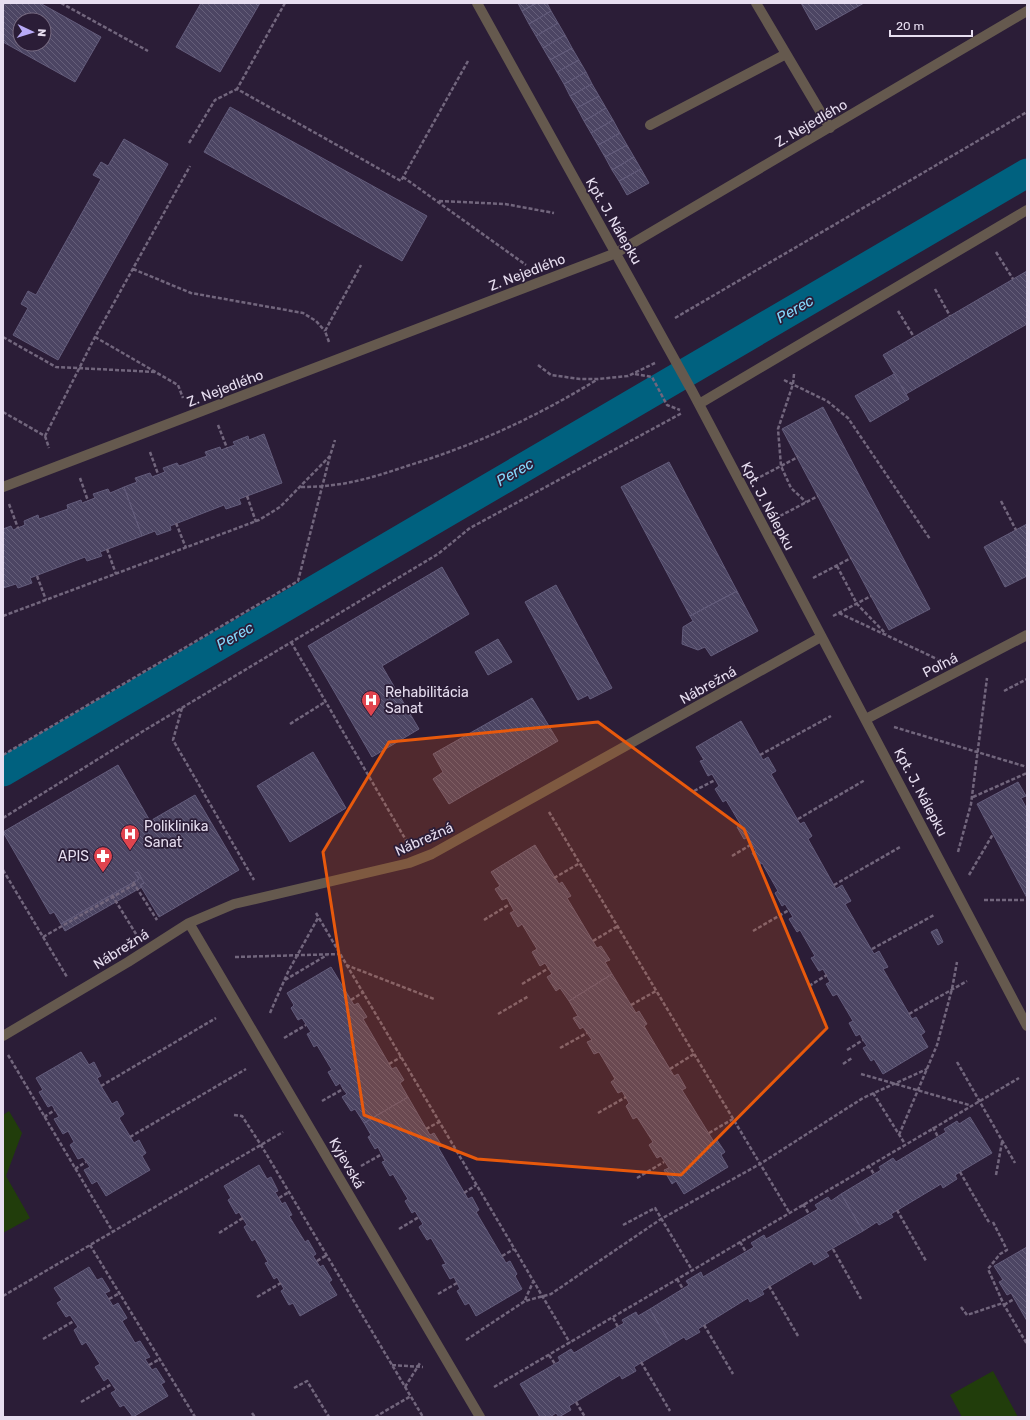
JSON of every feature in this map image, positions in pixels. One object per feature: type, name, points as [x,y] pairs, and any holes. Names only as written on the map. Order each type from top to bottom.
[{"type":"street","name":"Kpt. J. Nálepku","points":[[477,3],[675,359],[1027,1026]]},
{"type":"street","points":[[756,3],[830,128]]},
{"type":"street","name":"Z. Nejedlého","points":[[3,487],[616,253],[1027,11]]},
{"type":"street","points":[[650,125],[786,54]]},
{"type":"street","points":[[699,404],[1027,210]]},
{"type":"street","name":"Poľná","points":[[866,719],[1027,635]]},
{"type":"street","name":"Nábrežná","points":[[3,1036],[189,923],[234,904],[409,863],[455,842],[821,637]]},
{"type":"street","name":"Kyjevská","points":[[189,923],[480,1417]]},
{"type":"path","points":[[61,3],[148,51]]},
{"type":"path","points":[[189,143],[215,100],[237,89],[285,3]]},
{"type":"path","points":[[237,89],[401,180],[468,61]]},
{"type":"path","points":[[675,318],[1027,112]]},
{"type":"path","points":[[45,436],[95,337],[190,166]]},
{"type":"path","points":[[403,177],[526,265]]},
{"type":"path","points":[[438,201],[505,204],[554,213]]},
{"type":"path","points":[[996,252],[1013,279]]},
{"type":"path","points":[[325,331],[361,265]]},
{"type":"path","points":[[133,269],[192,293],[302,313],[316,320],[325,331],[331,348]]},
{"type":"path","points":[[935,289],[950,316]]},
{"type":"path","points":[[898,311],[914,337]]},
{"type":"path","points":[[3,337],[56,367],[156,372]]},
{"type":"path","points":[[95,337],[178,384],[185,403]]},
{"type":"path","points":[[538,365],[551,375],[580,379],[598,379],[628,376],[657,362]]},
{"type":"path","points":[[3,818],[438,554],[470,528],[684,412],[667,405],[652,377],[634,374]]},
{"type":"path","points":[[794,374],[793,384],[778,429],[781,466],[791,488],[806,502]]},
{"type":"path","points":[[300,487],[322,487],[364,481],[460,448],[540,414],[598,379]]},
{"type":"path","points":[[784,380],[827,401],[848,418],[930,539]]},
{"type":"path","points":[[3,412],[45,436],[52,454]]},
{"type":"path","points":[[218,424],[227,448]]},
{"type":"path","points":[[3,756],[298,581],[335,440]]},
{"type":"path","points":[[149,450],[158,474]]},
{"type":"path","points":[[3,616],[256,522],[272,514],[330,456]]},
{"type":"path","points":[[760,478],[798,457]]},
{"type":"path","points":[[80,477],[88,501]]},
{"type":"path","points":[[247,496],[256,522]]},
{"type":"path","points":[[780,516],[818,496]]},
{"type":"path","points":[[1001,501],[1016,530]]},
{"type":"path","points":[[9,504],[18,528]]},
{"type":"path","points":[[176,523],[186,548]]},
{"type":"path","points":[[107,549],[116,574]]},
{"type":"path","points":[[813,578],[851,558]]},
{"type":"path","points":[[837,566],[857,604],[888,636]]},
{"type":"path","points":[[37,576],[46,600]]},
{"type":"path","points":[[833,616],[871,596]]},
{"type":"path","points":[[839,613],[937,659]]},
{"type":"path","points":[[291,642],[412,850],[409,863]]},
{"type":"path","points":[[957,855],[972,797],[988,672]]},
{"type":"path","points":[[1004,691],[1027,680]]},
{"type":"path","points":[[290,724],[325,702]]},
{"type":"path","points":[[182,708],[173,740],[255,882]]},
{"type":"path","points":[[760,755],[831,716]]},
{"type":"path","points":[[894,727],[978,751],[1027,767]]},
{"type":"path","points":[[972,797],[1027,773]]},
{"type":"path","points":[[694,791],[715,780]]},
{"type":"path","points":[[798,820],[865,780]]},
{"type":"path","points":[[549,812],[789,1212]]},
{"type":"path","points":[[969,876],[993,834]]},
{"type":"path","points":[[732,856],[752,844]]},
{"type":"path","points":[[834,885],[900,847]]},
{"type":"path","points":[[554,878],[580,863]]},
{"type":"path","points":[[3,870],[76,993]]},
{"type":"path","points":[[43,937],[134,883],[158,922]]},
{"type":"path","points":[[113,896],[137,936]]},
{"type":"path","points":[[982,900],[1027,900]]},
{"type":"path","points":[[484,920],[510,904]]},
{"type":"path","points":[[753,931],[789,910]]},
{"type":"path","points":[[316,913],[570,1343]]},
{"type":"path","points":[[872,949],[934,915]]},
{"type":"path","points":[[270,1013],[296,956],[318,918]]},
{"type":"path","points":[[593,941],[618,926]]},
{"type":"path","points":[[236,956],[340,954]]},
{"type":"path","points":[[284,980],[328,955]]},
{"type":"path","points":[[899,1135],[937,1044],[952,989],[957,962]]},
{"type":"path","points":[[346,965],[434,999]]},
{"type":"path","points":[[522,984],[549,968]]},
{"type":"path","points":[[809,986],[827,976]]},
{"type":"path","points":[[909,1014],[967,981]]},
{"type":"path","points":[[631,1005],[656,990]]},
{"type":"path","points":[[351,1000],[362,993]]},
{"type":"path","points":[[498,1014],[529,996]]},
{"type":"path","points":[[101,1086],[216,1018]]},
{"type":"path","points":[[284,1038],[306,1025]]},
{"type":"path","points":[[560,1048],[587,1033]]},
{"type":"path","points":[[847,1050],[863,1040]]},
{"type":"path","points":[[7,1052],[112,1232]]},
{"type":"path","points":[[670,1069],[694,1054]]},
{"type":"path","points":[[389,1064],[400,1057]]},
{"type":"path","points":[[843,1064],[852,1058]]},
{"type":"path","points":[[957,1062],[1015,1164]]},
{"type":"path","points":[[130,1137],[246,1069]]},
{"type":"path","points":[[466,1340],[525,1301],[551,1294],[661,1219],[760,1164],[863,1098],[927,1069]]},
{"type":"path","points":[[861,1074],[969,1105]]},
{"type":"path","points":[[494,1387],[613,1318],[969,1105],[1018,1078]]},
{"type":"path","points":[[322,1101],[343,1089]]},
{"type":"path","points":[[873,1093],[905,1144]]},
{"type":"path","points":[[598,1113],[626,1097]]},
{"type":"path","points":[[44,1117],[55,1110]]},
{"type":"path","points":[[234,1115],[242,1116],[261,1145],[423,1417]]},
{"type":"path","points":[[709,1133],[733,1119]]},
{"type":"path","points":[[426,1129],[439,1122]]},
{"type":"path","points":[[933,1127],[938,1137]]},
{"type":"path","points":[[3,1296],[283,1132]]},
{"type":"path","points":[[996,1175],[1002,1141]]},
{"type":"path","points":[[361,1166],[382,1154]]},
{"type":"path","points":[[75,1169],[86,1162]]},
{"type":"path","points":[[637,1178],[664,1162]]},
{"type":"path","points":[[868,1166],[874,1174]]},
{"type":"path","points":[[960,1172],[1007,1250],[1000,1254],[988,1269],[1004,1304],[1027,1344]]},
{"type":"path","points":[[464,1193],[476,1185]]},
{"type":"path","points":[[279,1198],[289,1192]]},
{"type":"path","points":[[803,1204],[809,1214]]},
{"type":"path","points":[[623,1225],[655,1208],[692,1270]]},
{"type":"path","points":[[897,1210],[926,1261]]},
{"type":"path","points":[[399,1229],[419,1217]]},
{"type":"path","points":[[219,1233],[243,1218]]},
{"type":"path","points":[[740,1242],[746,1252]]},
{"type":"path","points":[[90,1245],[195,1417]]},
{"type":"path","points":[[502,1256],[514,1249]]},
{"type":"path","points":[[833,1249],[861,1299]]},
{"type":"path","points":[[316,1261],[327,1255]]},
{"type":"path","points":[[677,1279],[683,1289]]},
{"type":"path","points":[[525,1301],[534,1282]]},
{"type":"path","points":[[257,1297],[281,1283]]},
{"type":"path","points":[[438,1294],[457,1283]]},
{"type":"path","points":[[770,1286],[798,1336]]},
{"type":"path","points":[[109,1300],[120,1294]]},
{"type":"path","points":[[961,1307],[967,1315],[1004,1304],[1014,1299]]},
{"type":"path","points":[[613,1318],[618,1327]]},
{"type":"path","points":[[43,1339],[74,1321]]},
{"type":"path","points":[[704,1324],[733,1374]]},
{"type":"path","points":[[550,1355],[555,1364]]},
{"type":"path","points":[[149,1365],[160,1359]]},
{"type":"path","points":[[641,1362],[670,1411]]},
{"type":"path","points":[[405,1387],[420,1363]]},
{"type":"path","points":[[392,1365],[423,1367]]},
{"type":"path","points":[[294,1388],[307,1381],[329,1417]]},
{"type":"path","points":[[81,1402],[112,1384]]},
{"type":"path","points":[[376,1417],[411,1396]]},
{"type":"path","points":[[576,1402],[585,1417]]},
{"type":"path","points":[[252,1413],[255,1417]]},
{"type":"highlighted area","points":[[598,722],[744,829],[827,1028],[681,1175],[477,1159],[364,1115],[323,852],[389,742]]},
{"type":"green space","points":[[9,1111],[22,1133],[6,1176],[30,1218],[3,1233],[3,1115]]},
{"type":"green space","points":[[993,1371],[1018,1417],[962,1417],[950,1395]]},
{"type":"building","points":[[3,3],[40,3],[101,37],[75,82],[21,52],[52,52],[52,12],[12,12],[12,47],[3,42]]},
{"type":"building","points":[[201,3],[260,3],[220,72],[176,47]]},
{"type":"building","points":[[518,3],[537,3],[522,11]]},
{"type":"building","points":[[537,3],[547,3],[551,11],[529,24],[522,11]]},
{"type":"building","points":[[801,3],[864,3],[816,30]]},
{"type":"building","points":[[551,11],[558,23],[536,36],[529,24]]},
{"type":"building","points":[[558,23],[565,35],[543,48],[536,36]]},
{"type":"building","points":[[565,35],[572,48],[550,60],[543,48]]},
{"type":"building","points":[[572,48],[579,60],[557,72],[550,60]]},
{"type":"building","points":[[579,60],[586,72],[564,84],[557,72]]},
{"type":"building","points":[[586,72],[592,84],[570,96],[564,84]]},
{"type":"building","points":[[592,84],[599,96],[577,108],[570,96]]},
{"type":"building","points":[[599,96],[606,108],[584,121],[577,108]]},
{"type":"building","points":[[230,107],[427,216],[402,261],[204,152]]},
{"type":"building","points":[[606,108],[613,120],[591,133],[584,121]]},
{"type":"building","points":[[613,120],[620,133],[598,145],[591,133]]},
{"type":"building","points":[[620,133],[627,145],[605,157],[598,145]]},
{"type":"building","points":[[124,139],[168,164],[58,360],[13,335],[28,308],[21,304],[28,291],[36,295],[101,179],[93,175],[101,162],[108,166]]},
{"type":"building","points":[[627,145],[634,157],[612,170],[605,157]]},
{"type":"building","points":[[634,157],[641,169],[619,181],[612,170]]},
{"type":"building","points":[[641,169],[649,183],[627,195],[619,181]]},
{"type":"building","points":[[1027,271],[1027,324],[906,394],[883,355]]},
{"type":"building","points":[[894,374],[909,399],[870,422],[855,396]]},
{"type":"building","points":[[823,407],[930,609],[889,630],[782,429]]},
{"type":"building","points":[[264,434],[282,483],[239,499],[241,504],[226,509],[224,505],[170,526],[171,530],[157,535],[155,531],[142,536],[124,487],[137,482],[135,478],[150,473],[152,477],[165,472],[163,468],[177,463],[179,466],[207,456],[205,452],[220,447],[221,450],[235,445],[233,442],[248,436],[249,440]]},
{"type":"building","points":[[669,462],[737,591],[690,616],[621,487]]},
{"type":"building","points":[[124,487],[142,536],[100,552],[102,556],[87,561],[85,557],[30,578],[32,583],[18,588],[16,584],[3,588],[3,529],[11,526],[13,530],[25,525],[24,521],[38,515],[39,519],[68,509],[67,505],[81,500],[82,503],[95,498],[93,494],[108,489],[110,493]]},
{"type":"building","points":[[1027,524],[1027,576],[1005,587],[984,547]]},
{"type":"building","points":[[442,567],[469,614],[382,666],[419,729],[372,757],[308,646]]},
{"type":"building","points":[[556,585],[612,688],[590,699],[588,695],[578,700],[525,602]]},
{"type":"building","points":[[737,591],[758,631],[711,656],[705,647],[698,650],[682,644],[683,627],[693,621],[690,616]]},
{"type":"building","points":[[498,639],[512,662],[488,675],[475,652]]},
{"type":"building","points":[[532,698],[558,741],[449,804],[433,779],[443,772],[433,754]]},
{"type":"building","points":[[741,721],[763,760],[768,757],[776,771],[771,774],[800,824],[804,822],[812,836],[808,839],[836,889],[842,885],[851,901],[845,904],[874,954],[879,951],[888,967],[883,969],[912,1019],[916,1017],[925,1032],[921,1035],[928,1047],[883,1074],[874,1059],[871,1061],[863,1048],[867,1046],[860,1034],[856,1036],[849,1023],[853,1021],[837,994],[833,996],[826,984],[830,982],[823,969],[819,971],[811,958],[815,956],[800,930],[797,932],[789,919],[793,917],[785,904],[782,906],[775,893],[778,891],[762,863],[759,865],[752,853],[756,851],[748,837],[744,839],[737,827],[741,825],[726,800],[723,802],[715,789],[719,786],[712,774],[708,776],[700,761],[704,760],[696,747]]},
{"type":"building","points":[[313,752],[346,808],[290,842],[257,786]]},
{"type":"building","points":[[118,765],[150,821],[195,795],[239,870],[159,917],[140,885],[144,883],[138,872],[135,873],[139,879],[61,924],[54,912],[50,914],[3,832]]},
{"type":"building","points":[[1018,782],[1026,796],[1021,798],[1027,809],[1027,898],[977,804]]},
{"type":"building","points":[[535,845],[559,884],[562,882],[571,896],[567,898],[597,948],[601,946],[610,960],[605,962],[612,974],[569,1001],[560,988],[556,991],[547,977],[552,974],[545,963],[540,966],[532,952],[537,949],[522,924],[518,927],[510,913],[514,911],[507,898],[502,900],[495,889],[500,886],[491,872]]},
{"type":"building","points":[[138,872],[144,883],[140,885],[142,887],[65,931],[61,924],[139,879],[135,873]]},
{"type":"building","points":[[937,929],[943,942],[938,945],[931,932]]},
{"type":"building","points":[[331,967],[354,1005],[358,1003],[367,1017],[363,1019],[392,1069],[396,1067],[404,1080],[400,1083],[408,1097],[364,1123],[355,1109],[351,1111],[342,1097],[347,1094],[340,1083],[336,1086],[328,1072],[332,1070],[317,1045],[314,1047],[307,1034],[311,1032],[302,1018],[298,1020],[291,1008],[294,1005],[287,993]]},
{"type":"building","points":[[612,974],[636,1013],[639,1011],[647,1024],[644,1026],[674,1076],[678,1074],[686,1088],[682,1090],[714,1142],[717,1140],[725,1152],[721,1155],[728,1167],[684,1194],[676,1181],[672,1184],[664,1170],[669,1168],[661,1156],[657,1158],[649,1145],[653,1142],[637,1117],[633,1119],[626,1106],[629,1103],[622,1091],[618,1093],[611,1082],[615,1079],[599,1052],[594,1054],[587,1042],[592,1040],[583,1027],[580,1029],[573,1018],[578,1016],[569,1001]]},
{"type":"building","points":[[81,1052],[89,1065],[94,1062],[101,1076],[97,1078],[112,1104],[117,1101],[124,1114],[119,1118],[134,1143],[139,1140],[146,1153],[142,1156],[150,1170],[106,1196],[97,1181],[92,1184],[84,1170],[90,1167],[83,1157],[78,1159],[70,1145],[74,1142],[68,1131],[63,1134],[54,1119],[59,1117],[52,1105],[48,1107],[39,1092],[43,1090],[36,1078]]},
{"type":"building","points":[[408,1097],[430,1135],[434,1133],[442,1146],[438,1147],[468,1199],[472,1197],[479,1210],[476,1212],[506,1263],[510,1261],[517,1274],[515,1276],[522,1289],[476,1316],[469,1303],[465,1305],[457,1291],[460,1289],[454,1277],[450,1279],[442,1265],[446,1264],[431,1238],[427,1240],[419,1227],[423,1224],[415,1211],[412,1213],[405,1201],[408,1199],[393,1174],[390,1176],[382,1162],[385,1161],[378,1147],[375,1149],[368,1137],[371,1135],[364,1123]]},
{"type":"building","points":[[970,1117],[992,1153],[955,1175],[957,1179],[943,1188],[941,1184],[891,1214],[893,1217],[879,1225],[877,1222],[863,1231],[841,1194],[881,1170],[879,1167],[893,1158],[896,1162],[946,1132],[944,1129],[957,1121],[959,1124]]},
{"type":"building","points":[[259,1165],[267,1179],[271,1177],[278,1191],[275,1192],[282,1204],[285,1202],[292,1215],[289,1216],[305,1242],[308,1240],[316,1254],[313,1256],[320,1267],[323,1265],[332,1280],[329,1282],[337,1295],[300,1316],[293,1303],[289,1305],[281,1291],[284,1289],[277,1277],[274,1279],[265,1263],[268,1262],[255,1239],[252,1241],[244,1227],[247,1225],[239,1212],[236,1214],[228,1200],[231,1198],[224,1186]]},
{"type":"building","points":[[841,1194],[863,1231],[826,1252],[829,1256],[814,1265],[812,1261],[762,1291],[764,1294],[750,1302],[748,1298],[698,1329],[700,1332],[686,1340],[684,1337],[671,1345],[650,1309],[689,1285],[686,1281],[701,1272],[703,1277],[754,1247],[751,1243],[764,1235],[766,1239],[818,1209],[815,1205],[828,1197],[831,1201]]},
{"type":"building","points":[[1027,1247],[1027,1321],[1011,1293],[1007,1295],[999,1282],[1003,1280],[994,1266]]},
{"type":"building","points":[[89,1267],[97,1280],[102,1278],[110,1291],[105,1293],[113,1306],[118,1303],[127,1318],[122,1321],[135,1343],[140,1341],[150,1357],[145,1359],[152,1370],[156,1368],[165,1382],[161,1384],[168,1396],[133,1417],[124,1405],[120,1407],[111,1393],[116,1390],[108,1378],[104,1381],[95,1367],[100,1364],[86,1342],[82,1345],[74,1330],[78,1327],[70,1315],[66,1317],[57,1303],[62,1300],[54,1288]]},
{"type":"building","points":[[650,1309],[671,1345],[634,1367],[636,1371],[622,1379],[620,1375],[569,1406],[571,1410],[559,1417],[556,1413],[550,1417],[540,1417],[520,1384],[560,1361],[558,1357],[571,1349],[574,1353],[624,1323],[622,1320],[636,1312],[638,1316]]},
{"type":"waterway","name":"Perec","points":[[3,772],[1027,173]]},
{"type":"place","name":"Rehabilitácia Sanat","points":[[371,717]]},
{"type":"place","name":"Poliklinika Sanat","points":[[130,851]]},
{"type":"place","name":"APIS","points":[[103,873]]}]
